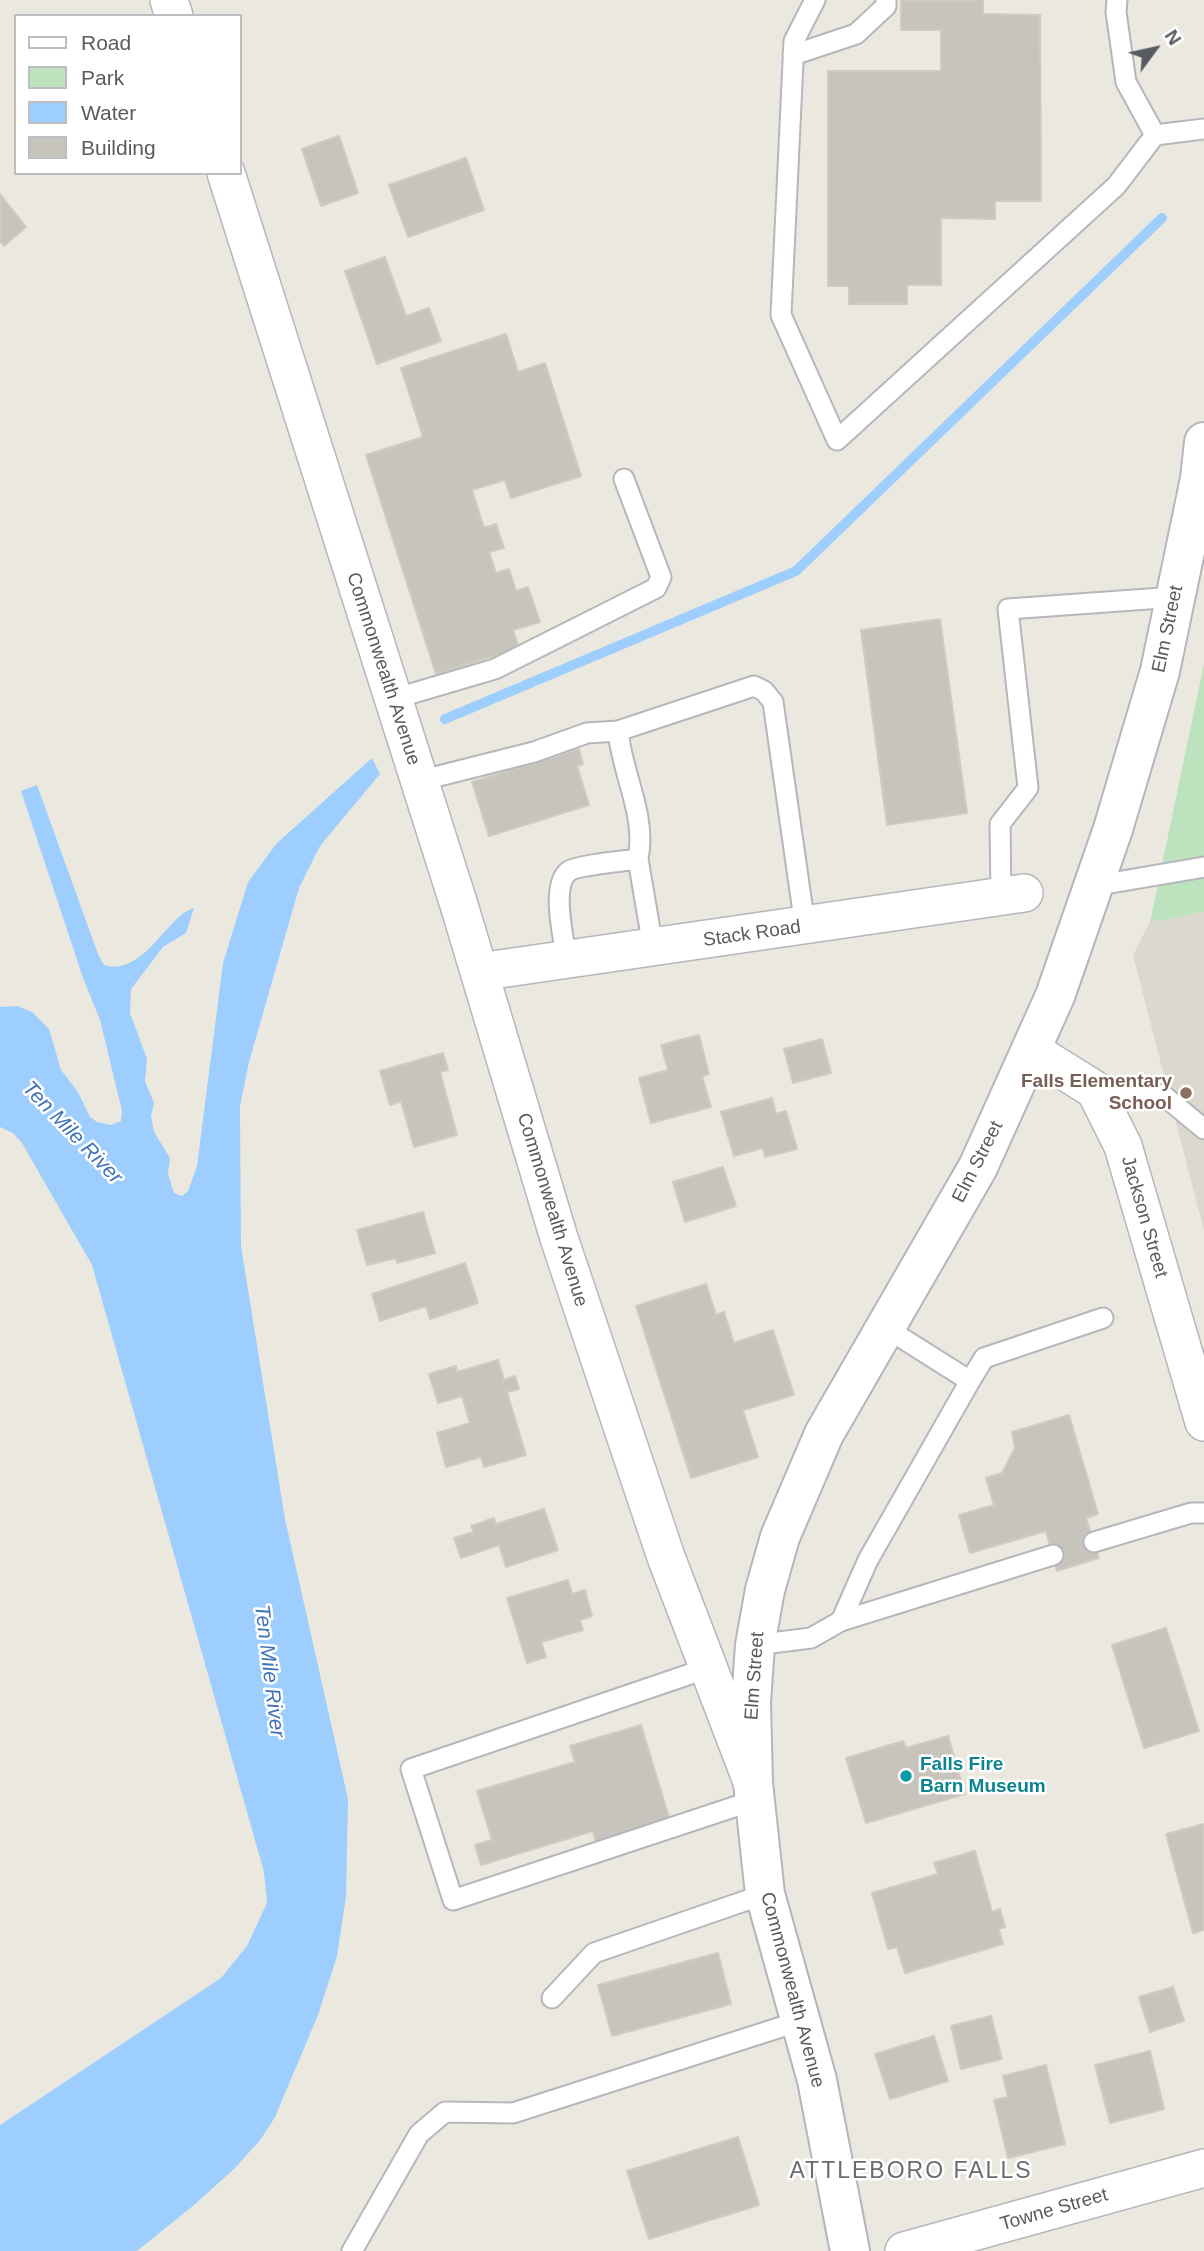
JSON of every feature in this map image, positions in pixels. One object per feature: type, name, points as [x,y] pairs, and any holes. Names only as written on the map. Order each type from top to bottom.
[{"type":"main road","name":"Elm Street","points":[[754,1791],[751,1702],[754,1645],[780,1536],[824,1434],[978,1167],[1055,996],[1113,829],[1160,671],[1200,479],[1204,442]]},
{"type":"main road","name":"Commonwealth Avenue","points":[[754,1791],[765,1894],[817,2080],[850,2251]]},
{"type":"street","name":"Commonwealth Avenue","points":[[227,175],[479,972],[568,1263],[666,1557],[754,1791]]},
{"type":"street","name":"Stack Road","points":[[479,972],[1012,894]]},
{"type":"street","points":[[1031,1050],[1095,1090]]},
{"type":"street","name":"Jackson Street","points":[[1095,1090],[1123,1146],[1199,1377],[1204,1422]]},
{"type":"street","name":"Towne Street","points":[[904,2251],[1204,2168]]},
{"type":"lane","points":[[815,0],[794,41],[781,315],[837,440],[1116,186],[1155,135],[1204,129]]},
{"type":"lane","points":[[793,55],[856,34],[886,6],[886,0]]},
{"type":"lane","points":[[1116,0],[1126,82],[1155,135]]},
{"type":"lane","points":[[393,699],[495,669],[656,588],[661,576],[624,480]]},
{"type":"lane","points":[[1012,894],[1000,824],[1028,788],[1009,609],[1175,597]]},
{"type":"lane","points":[[419,781],[534,752],[587,733],[618,731],[754,686],[764,691],[773,702],[805,926]]},
{"type":"lane","points":[[618,731],[642,841],[638,859],[653,947]]},
{"type":"lane","points":[[567,960],[558,895],[562,879],[570,870],[638,859]]},
{"type":"lane","points":[[1093,886],[1204,867]]},
{"type":"lane","points":[[1095,1090],[1163,1095],[1204,1129]]},
{"type":"lane","points":[[841,1621],[868,1560],[984,1358],[1103,1318]]},
{"type":"lane","points":[[886,1328],[970,1381]]},
{"type":"lane","points":[[1094,1542],[1191,1513],[1204,1513]]},
{"type":"lane","points":[[754,1645],[811,1639],[841,1621],[1053,1555]]},
{"type":"lane","points":[[708,1668],[411,1769],[453,1900],[754,1791]]},
{"type":"lane","points":[[552,1997],[594,1953],[765,1894]]},
{"type":"lane","points":[[352,2251],[419,2134],[445,2112],[513,2113],[800,2021]]},
{"type":"shaded area","name":"Falls Elementary School","points":[[1204,912],[1204,1231],[1133,955],[1150,922]]},
{"type":"green space","points":[[1204,663],[1204,912],[1150,922],[1201,678]]},
{"type":"water","name":"Ten Mile River","points":[[372,758],[380,774],[320,846],[299,888],[249,1062],[240,1106],[241,1246],[285,1519],[348,1799],[346,1897],[337,1956],[318,2015],[275,2117],[261,2139],[235,2168],[194,2205],[137,2251],[0,2251],[0,2125],[221,1978],[247,1946],[267,1903],[264,1872],[92,1265],[22,1143],[13,1133],[0,1127],[0,1007],[17,1006],[32,1012],[49,1029],[61,1070],[78,1092],[90,1117],[97,1122],[111,1125],[121,1121],[122,1111],[100,1020],[83,978],[21,791],[37,785],[104,965],[116,967],[137,959],[182,915],[194,908],[186,933],[163,947],[131,989],[130,1013],[147,1059],[145,1081],[154,1103],[151,1116],[154,1132],[170,1158],[168,1174],[174,1193],[182,1196],[188,1191],[197,1166],[223,963],[248,882],[277,843]]},
{"type":"building","points":[[901,0],[983,0],[983,14],[1040,15],[1041,201],[995,201],[995,219],[941,218],[941,285],[907,285],[907,304],[849,304],[849,286],[828,286],[828,71],[941,71],[941,30],[901,30]]},
{"type":"building","points":[[339,136],[358,193],[321,206],[302,149]]},
{"type":"building","points":[[466,158],[484,210],[408,237],[389,185]]},
{"type":"building","points":[[0,194],[26,227],[4,246],[0,241]]},
{"type":"building","points":[[385,257],[406,316],[429,308],[441,341],[377,364],[345,271]]},
{"type":"building","points":[[506,334],[518,372],[545,363],[581,476],[511,498],[505,480],[472,490],[484,528],[496,524],[504,548],[489,552],[496,573],[509,569],[516,591],[528,587],[540,622],[513,630],[519,648],[436,674],[366,455],[423,437],[401,368]]},
{"type":"building","points":[[940,619],[967,813],[887,825],[861,630]]},
{"type":"building","points":[[579,749],[583,764],[577,766],[589,805],[489,836],[472,782]]},
{"type":"building","points":[[699,1035],[709,1074],[702,1076],[711,1107],[651,1123],[639,1078],[668,1070],[661,1045]]},
{"type":"building","points":[[822,1039],[831,1073],[793,1083],[784,1049]]},
{"type":"building","points":[[443,1053],[448,1070],[440,1072],[457,1135],[414,1147],[401,1101],[390,1105],[380,1071]]},
{"type":"building","points":[[772,1098],[776,1114],[786,1111],[797,1149],[765,1157],[763,1148],[734,1156],[721,1112]]},
{"type":"building","points":[[723,1167],[736,1206],[685,1222],[673,1182]]},
{"type":"building","points":[[423,1212],[435,1253],[397,1263],[396,1258],[367,1265],[357,1230]]},
{"type":"building","points":[[465,1263],[478,1303],[430,1319],[426,1306],[380,1321],[372,1294]]},
{"type":"building","points":[[706,1284],[716,1315],[724,1312],[734,1343],[773,1330],[794,1395],[743,1410],[758,1457],[691,1478],[636,1306]]},
{"type":"building","points":[[498,1360],[504,1380],[515,1376],[519,1389],[507,1392],[526,1455],[484,1467],[481,1457],[446,1467],[437,1433],[470,1423],[462,1396],[438,1403],[429,1374],[456,1366],[457,1372]]},
{"type":"building","points":[[1069,1415],[1098,1514],[1086,1518],[1099,1558],[1057,1571],[1046,1531],[970,1553],[959,1515],[994,1505],[986,1478],[1002,1473],[1015,1448],[1012,1432]]},
{"type":"building","points":[[544,1509],[558,1550],[506,1567],[499,1545],[461,1558],[454,1538],[474,1532],[471,1526],[494,1518],[496,1524]]},
{"type":"building","points":[[568,1580],[572,1594],[585,1590],[592,1616],[580,1620],[583,1630],[541,1642],[546,1657],[527,1663],[507,1598]]},
{"type":"building","points":[[1166,1628],[1199,1731],[1144,1748],[1112,1645]]},
{"type":"building","points":[[641,1725],[670,1821],[596,1843],[593,1831],[481,1865],[475,1845],[492,1840],[477,1791],[575,1762],[570,1746]]},
{"type":"building","name":"Falls Fire Barn Museum","points":[[948,1736],[965,1794],[866,1823],[846,1758],[903,1741],[906,1748]]},
{"type":"building","points":[[1204,1824],[1204,1930],[1193,1933],[1166,1834]]},
{"type":"building","points":[[975,1851],[992,1912],[1000,1909],[1005,1927],[999,1929],[1003,1944],[905,1973],[897,1947],[888,1949],[872,1893],[938,1874],[934,1863]]},
{"type":"building","points":[[718,1953],[731,2004],[612,2036],[598,1985]]},
{"type":"building","points":[[1173,1987],[1184,2021],[1150,2032],[1139,1997]]},
{"type":"building","points":[[991,2016],[1002,2059],[961,2069],[951,2026]]},
{"type":"building","points":[[934,2036],[948,2081],[890,2099],[875,2054]]},
{"type":"building","points":[[1150,2051],[1164,2109],[1110,2123],[1095,2065]]},
{"type":"building","points":[[1046,2065],[1065,2144],[1008,2158],[994,2100],[1008,2097],[1003,2076]]},
{"type":"building","points":[[738,2137],[759,2205],[649,2239],[627,2171]]},
{"type":"waterway","points":[[445,719],[796,571],[1162,218]]},
{"type":"place","name":"Falls Elementary School","points":[[1186,1093]]},
{"type":"place","name":"Falls Fire Barn Museum","points":[[906,1776]]},
{"type":"district","name":"ATTLEBORO FALLS","points":[[911,2172]]}]
